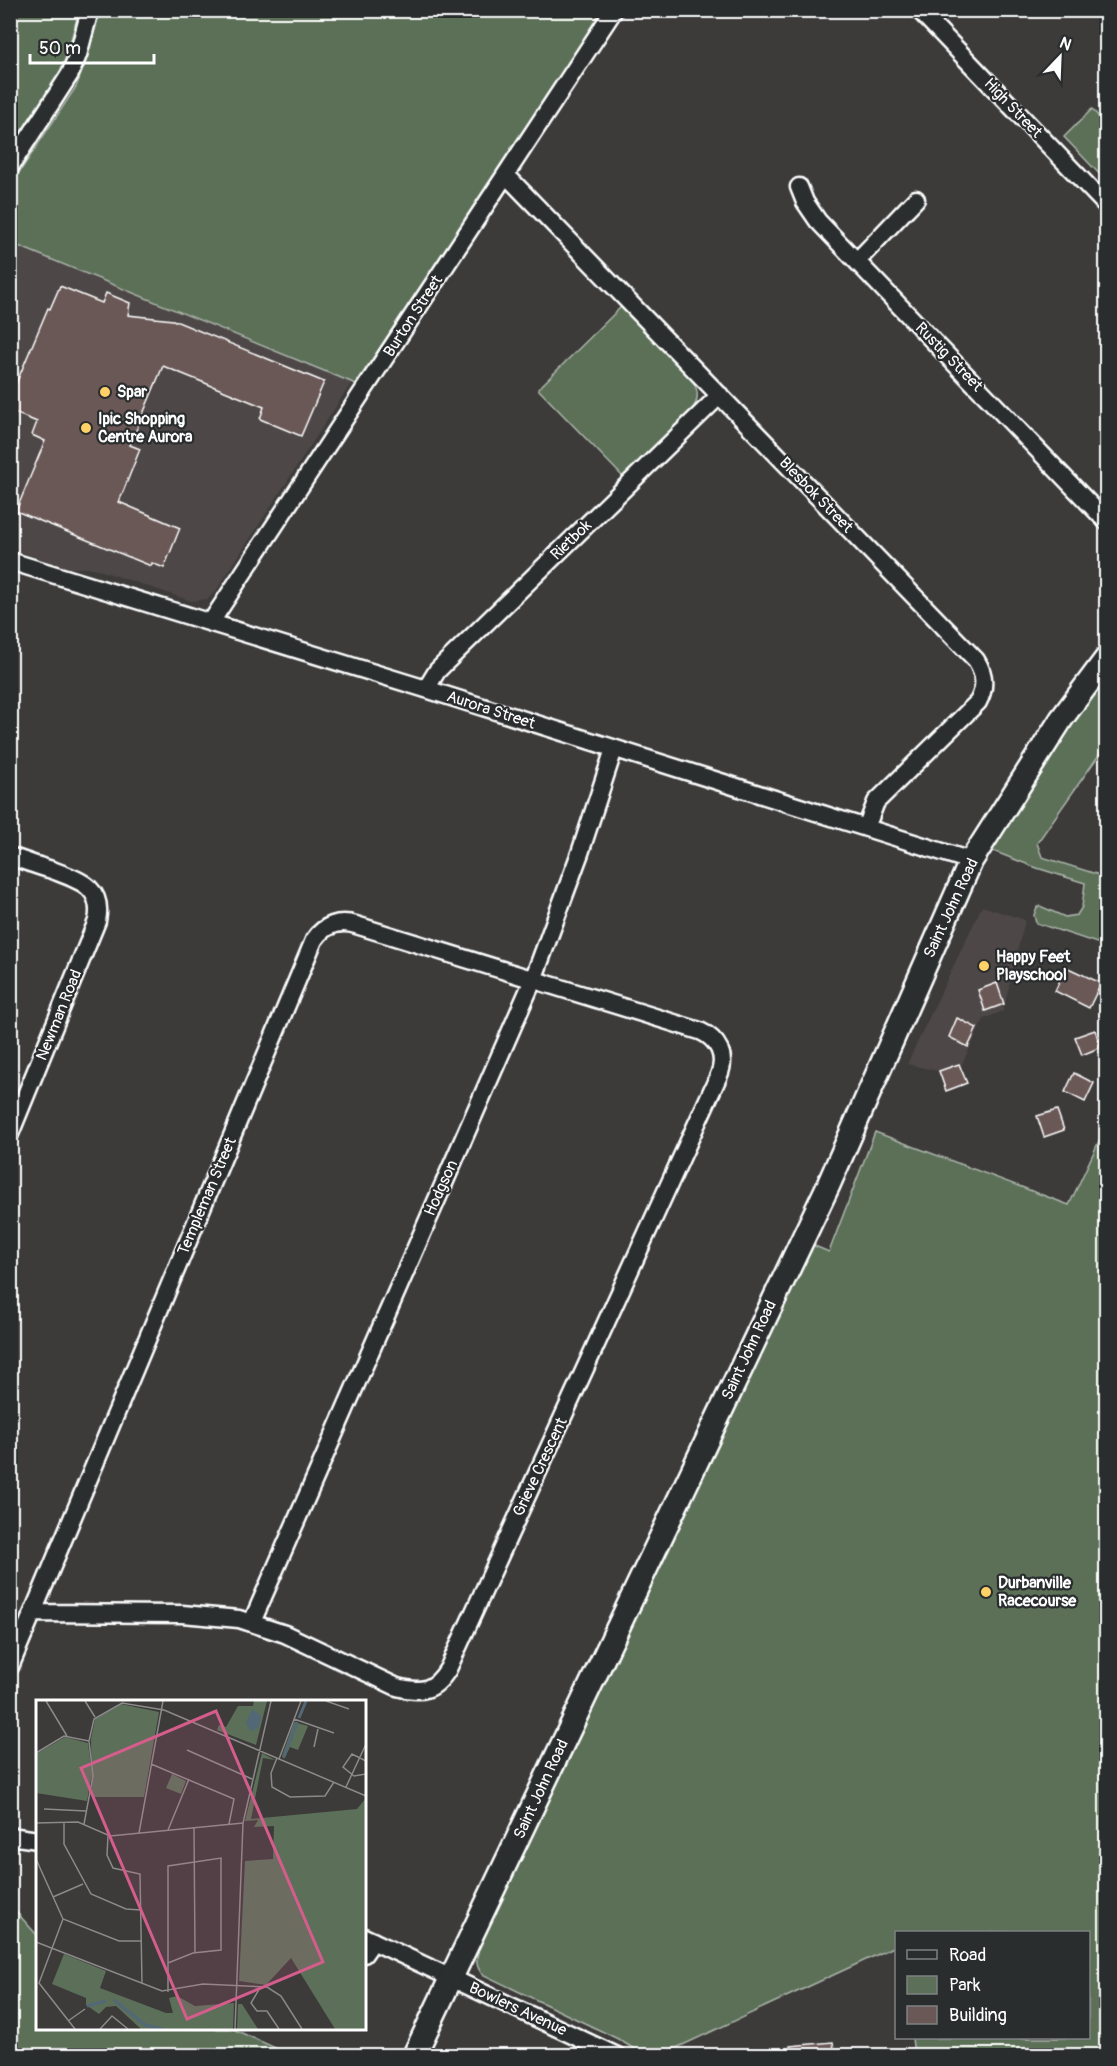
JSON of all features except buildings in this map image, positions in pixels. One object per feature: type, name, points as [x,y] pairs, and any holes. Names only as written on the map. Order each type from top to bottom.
[{"type":"main road","name":"Saint John Road","points":[[414,2055],[828,1186],[971,861],[1062,718],[1107,659]]},
{"type":"street","points":[[10,166],[70,74],[78,55],[90,10]]},
{"type":"street","name":"Burton Street","points":[[211,622],[614,10]]},
{"type":"street","name":"High Street","points":[[919,10],[1107,205]]},
{"type":"street","name":"Blesbok Street","points":[[506,175],[976,660],[983,673],[984,688],[978,702],[876,802],[866,828]]},
{"type":"street","name":"Rustig Street","points":[[799,187],[805,202],[818,221],[1107,521]]},
{"type":"street","points":[[857,261],[916,200]]},
{"type":"street","name":"Rietbok","points":[[426,689],[437,671],[720,395]]},
{"type":"street","name":"Aurora Street","points":[[10,561],[971,861]]},
{"type":"street","name":"Hodgson","points":[[252,1622],[533,980],[580,853],[614,749]]},
{"type":"street","name":"Newman Road","points":[[10,856],[83,882],[94,895],[98,907],[97,921],[10,1134]]},
{"type":"street","name":"Templeman Street","points":[[10,1667],[318,935],[335,924],[350,923],[533,980]]},
{"type":"street","name":"Grieve Crescent","points":[[33,1613],[182,1614],[226,1617],[252,1622],[285,1634],[397,1687],[412,1691],[421,1690],[431,1688],[441,1681],[722,1069],[722,1055],[714,1040],[708,1035],[533,980]]},
{"type":"street","points":[[10,1836],[36,1840]]},
{"type":"street","name":"Bowlers Avenue","points":[[367,1944],[451,1977],[616,2055]]},
{"type":"shaded area","points":[[10,243],[352,382],[216,591],[208,599],[191,601],[93,568],[69,568],[11,549]]},
{"type":"shaded area","name":"Happy Feet Playschool","points":[[982,906],[1025,920],[1003,1011],[984,1019],[961,1066],[967,1083],[946,1091],[938,1071],[907,1064]]},
{"type":"green space","points":[[100,10],[602,11],[356,384],[11,243],[11,185],[76,87]]},
{"type":"green space","points":[[11,11],[79,11],[67,54],[55,84],[11,150]]},
{"type":"green space","points":[[1092,109],[1099,117],[1102,114],[1106,118],[1106,181],[1064,137]]},
{"type":"green space","points":[[621,307],[693,381],[697,396],[696,404],[691,411],[623,477],[538,389]]},
{"type":"green space","points":[[1106,676],[1106,745],[1037,843],[1042,857],[1106,877],[1106,946],[1036,923],[1034,915],[1037,907],[1040,906],[1065,917],[1077,915],[1082,907],[1085,883],[990,850],[1073,720]]},
{"type":"green space","points":[[1106,1126],[1106,2055],[914,2055],[912,2039],[1090,2039],[1090,1931],[895,1931],[895,1946],[659,2056],[644,2055],[618,2039],[482,1974],[477,1963],[478,1952],[473,1950],[810,1244],[829,1252],[875,1132],[1069,1205]]},
{"type":"green space","points":[[11,1906],[36,1934],[36,2030],[235,2030],[291,2055],[11,2055]]},
{"type":"place","name":"Spar","points":[[105,392]]},
{"type":"place","name":"Ipic Shopping Centre Aurora","points":[[86,428]]},
{"type":"place","name":"Happy Feet Playschool","points":[[984,966]]},
{"type":"place","name":"Durbanville Racecourse","points":[[986,1592]]}]
